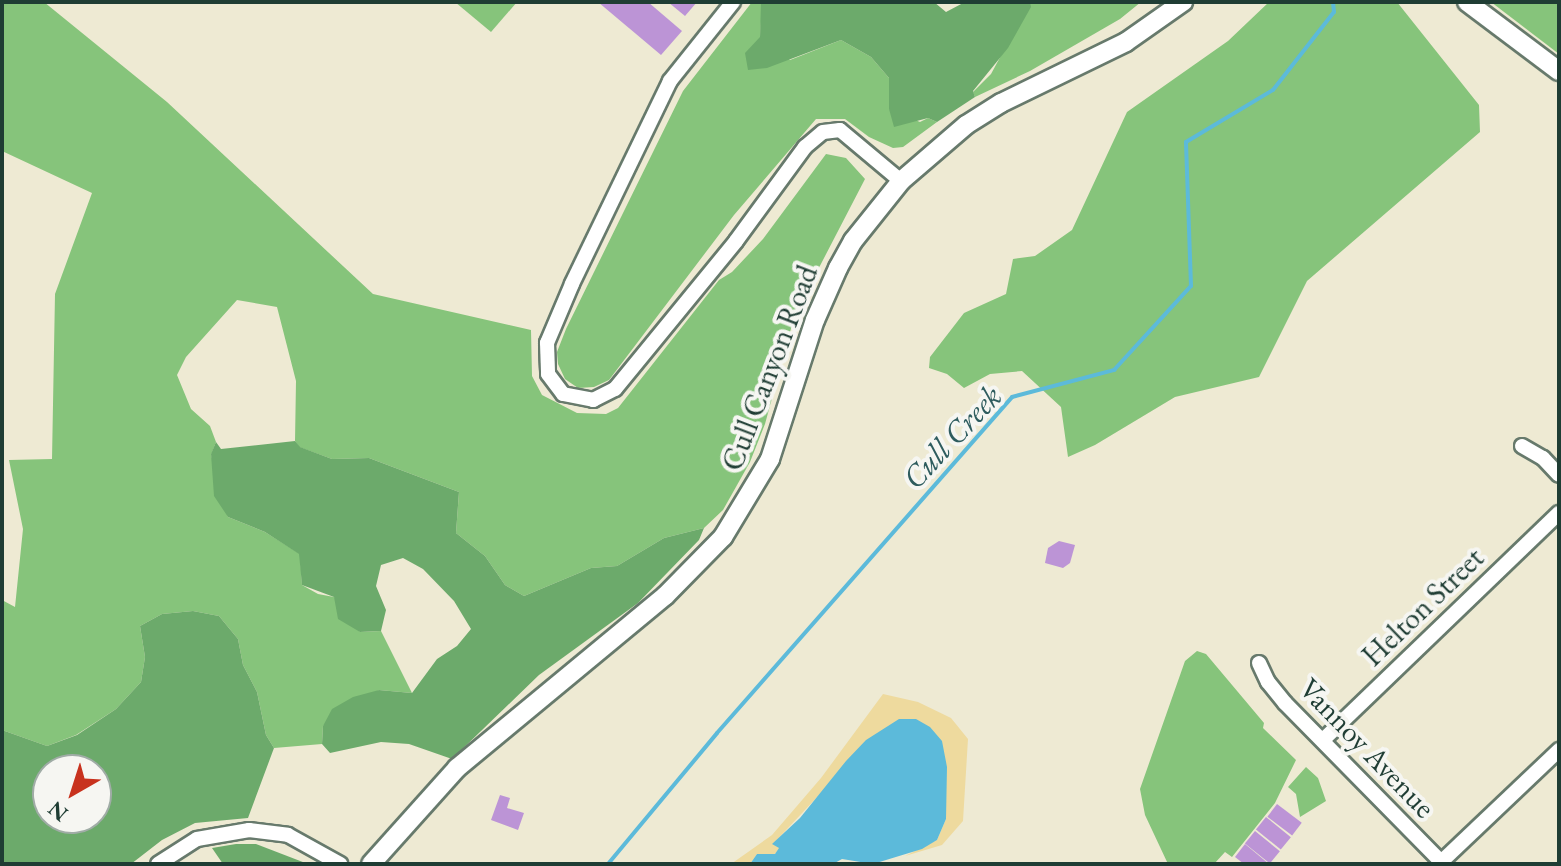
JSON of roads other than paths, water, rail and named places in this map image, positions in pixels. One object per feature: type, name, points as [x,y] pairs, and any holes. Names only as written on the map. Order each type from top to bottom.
[{"type":"street","points":[[733,2],[670,81],[572,284],[547,343],[548,374],[563,394],[593,400],[615,389],[736,241],[805,147],[823,132],[840,130],[901,181]]},
{"type":"street","name":"Cull Canyon Road","points":[[371,864],[457,768],[665,596],[723,537],[770,459],[815,320],[838,268],[853,241],[901,181],[936,148],[977,118],[1126,42],[1183,2]]},
{"type":"street","points":[[1467,2],[1559,71]]},
{"type":"street","points":[[1522,446],[1543,458],[1559,475]]},
{"type":"street","name":"Helton Street","points":[[1324,739],[1559,513]]},
{"type":"street","name":"Vannoy Avenue","points":[[1259,663],[1276,693],[1442,863]]},
{"type":"street","points":[[1442,863],[1559,750]]},
{"type":"street","points":[[158,864],[197,839],[249,830],[288,835],[340,864]]},
{"type":"water","points":[[899,719],[916,719],[930,727],[942,741],[947,767],[946,819],[937,840],[922,849],[873,864],[842,859],[833,864],[750,864],[757,854],[775,854],[779,848],[772,844],[800,818],[846,761],[866,740]]},
{"type":"waterway","name":"Cull Creek","points":[[608,864],[717,733],[1012,397],[1114,370],[1191,286],[1186,142],[1273,90],[1334,12],[1333,2]]}]
